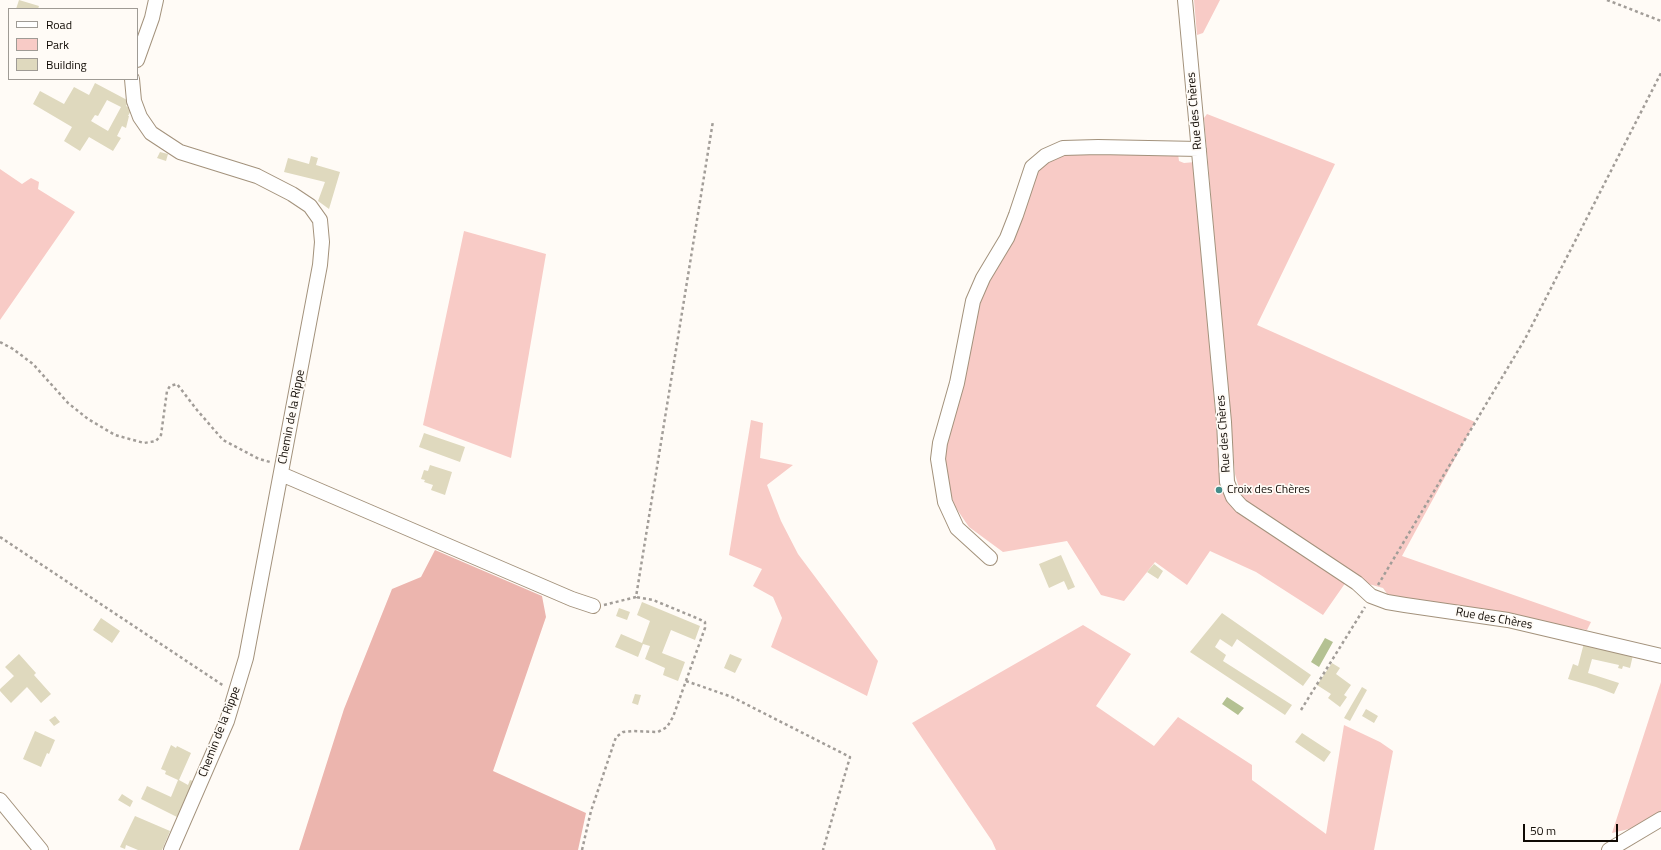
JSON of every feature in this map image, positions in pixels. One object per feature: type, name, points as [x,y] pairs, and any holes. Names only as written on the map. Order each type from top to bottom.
[{"type":"street","points":[[138,57],[152,18],[156,0]]},
{"type":"street","name":"Rue des Chères","points":[[1185,0],[1224,422],[1228,482],[1233,497],[1241,506],[1357,583],[1371,596],[1387,602],[1405,606],[1508,620],[1661,656]]},
{"type":"street","name":"Chemin de la Rippe","points":[[132,80],[134,100],[140,117],[151,133],[180,152],[257,176],[292,194],[310,206],[320,220],[322,242],[320,265],[246,658],[227,721],[171,850]]},
{"type":"street","points":[[990,558],[957,528],[945,502],[938,459],[940,443],[957,383],[973,301],[983,278],[1007,238],[1032,167],[1045,156],[1063,148],[1098,147],[1199,149]]},
{"type":"street","points":[[282,470],[572,599],[594,606]]},
{"type":"street","points":[[0,800],[41,850]]},
{"type":"street","points":[[1609,850],[1661,819]]},
{"type":"path","points":[[1607,0],[1661,21]]},
{"type":"path","points":[[1301,710],[1525,339],[1661,73]]},
{"type":"path","points":[[636,597],[713,121]]},
{"type":"path","points":[[0,342],[13,349],[32,364],[68,403],[88,419],[115,435],[144,443],[156,442],[160,435],[167,391],[170,386],[177,384],[197,410],[224,440],[282,470]]},
{"type":"path","points":[[0,537],[228,689],[234,700]]},
{"type":"path","points":[[582,850],[591,811],[616,737],[623,732],[633,730],[658,732],[667,727],[673,717],[705,628],[705,622],[653,600],[636,597],[594,606]]},
{"type":"path","points":[[686,681],[732,697],[850,757],[823,850]]},
{"type":"green space","points":[[1194,0],[1220,0],[1203,33],[1197,35]]},
{"type":"green space","points":[[1207,114],[1335,164],[1257,325],[1475,422],[1402,556],[1591,622],[1587,630],[1390,598],[1383,588],[1365,583],[1243,502],[1235,474],[1204,118]]},
{"type":"green space","points":[[1072,152],[1178,154],[1179,161],[1184,163],[1195,162],[1221,484],[1346,582],[1323,615],[1256,572],[1210,551],[1187,585],[1155,562],[1124,601],[1101,595],[1067,541],[1003,552],[969,527],[954,505],[946,474],[945,449],[974,312],[1038,167],[1053,157]]},
{"type":"green space","points":[[0,169],[22,184],[31,178],[39,182],[38,189],[75,212],[0,320]]},
{"type":"green space","points":[[464,231],[546,254],[511,458],[423,425]]},
{"type":"green space","points":[[751,420],[763,423],[760,458],[793,465],[767,485],[781,521],[798,554],[878,661],[867,696],[771,647],[782,618],[773,597],[753,586],[762,569],[729,555]]},
{"type":"green space","points":[[1083,625],[1131,654],[1096,706],[1154,746],[1178,717],[1252,765],[1252,780],[1326,834],[1344,725],[1380,742],[1393,751],[1374,850],[996,850],[992,841],[912,723]]},
{"type":"green space","points":[[1661,682],[1661,813],[1629,829],[1612,833]]},
{"type":"shaded area","points":[[435,550],[542,596],[546,617],[493,771],[586,813],[578,850],[299,850],[344,709],[392,589],[421,577]]},
{"type":"shaded area","points":[[1325,638],[1333,642],[1319,667],[1311,662]]},
{"type":"shaded area","points":[[1227,697],[1244,708],[1238,715],[1222,704]]},
{"type":"building","points":[[19,0],[39,6],[38,8],[16,8]]},
{"type":"building","points":[[95,83],[129,101],[126,106],[132,109],[128,116],[126,128],[122,126],[117,136],[121,138],[113,151],[89,137],[80,151],[64,141],[72,127],[33,104],[40,91],[64,104],[74,87],[89,95]],"holes":[[[107,100],[121,107],[108,131],[91,121],[95,115],[98,116]]]},
{"type":"building","points":[[160,152],[168,154],[166,161],[157,158]]},
{"type":"building","points":[[311,156],[318,158],[316,165],[340,172],[329,209],[318,201],[325,182],[284,172],[288,158],[309,164]]},
{"type":"building","points":[[424,433],[465,447],[460,462],[419,447]]},
{"type":"building","points":[[430,465],[452,472],[445,495],[431,490],[433,485],[424,482],[425,480],[421,479],[424,470],[428,471]]},
{"type":"building","points":[[1061,555],[1075,587],[1068,590],[1064,581],[1049,588],[1039,564]]},
{"type":"building","points":[[1154,564],[1163,571],[1158,579],[1147,572]]},
{"type":"building","points":[[642,602],[700,626],[695,640],[671,630],[662,653],[685,662],[678,681],[663,675],[665,668],[645,659],[650,646],[643,644],[638,657],[615,647],[621,634],[642,643],[650,621],[637,615]]},
{"type":"building","points":[[619,608],[630,612],[627,620],[616,616]]},
{"type":"building","points":[[1222,613],[1311,675],[1303,686],[1237,639],[1232,647],[1220,639],[1215,647],[1226,655],[1223,661],[1292,705],[1285,715],[1190,652]]},
{"type":"building","points":[[101,618],[120,631],[112,643],[93,630]]},
{"type":"building","points":[[1584,643],[1633,655],[1630,668],[1623,666],[1622,669],[1618,668],[1619,665],[1592,659],[1588,673],[1619,683],[1614,694],[1568,679],[1573,664],[1578,666]]},
{"type":"building","points":[[19,654],[36,673],[34,675],[51,694],[41,703],[27,687],[11,703],[0,691],[0,689],[14,676],[5,667]]},
{"type":"building","points":[[730,654],[742,659],[735,673],[724,668]]},
{"type":"building","points":[[1332,663],[1340,668],[1336,674],[1351,685],[1344,695],[1347,697],[1340,707],[1328,698],[1331,694],[1317,685]]},
{"type":"building","points":[[1362,687],[1367,690],[1350,721],[1344,718]]},
{"type":"building","points":[[635,694],[641,695],[638,705],[632,703]]},
{"type":"building","points":[[1366,709],[1378,716],[1374,723],[1362,716]]},
{"type":"building","points":[[55,716],[60,722],[54,726],[49,720]]},
{"type":"building","points":[[35,731],[55,740],[41,767],[23,759]]},
{"type":"building","points":[[1302,733],[1331,752],[1324,762],[1295,742]]},
{"type":"building","points":[[171,745],[176,748],[177,746],[191,753],[179,780],[188,785],[190,780],[193,781],[177,817],[141,799],[147,786],[171,797],[178,780],[165,774],[166,771],[161,769]]},
{"type":"building","points":[[122,794],[133,801],[130,807],[118,800]]},
{"type":"building","points":[[135,816],[170,831],[162,850],[138,850],[126,845],[125,849],[120,847]]},
{"type":"place","name":"Croix des Chères","points":[[1219,490]]}]
